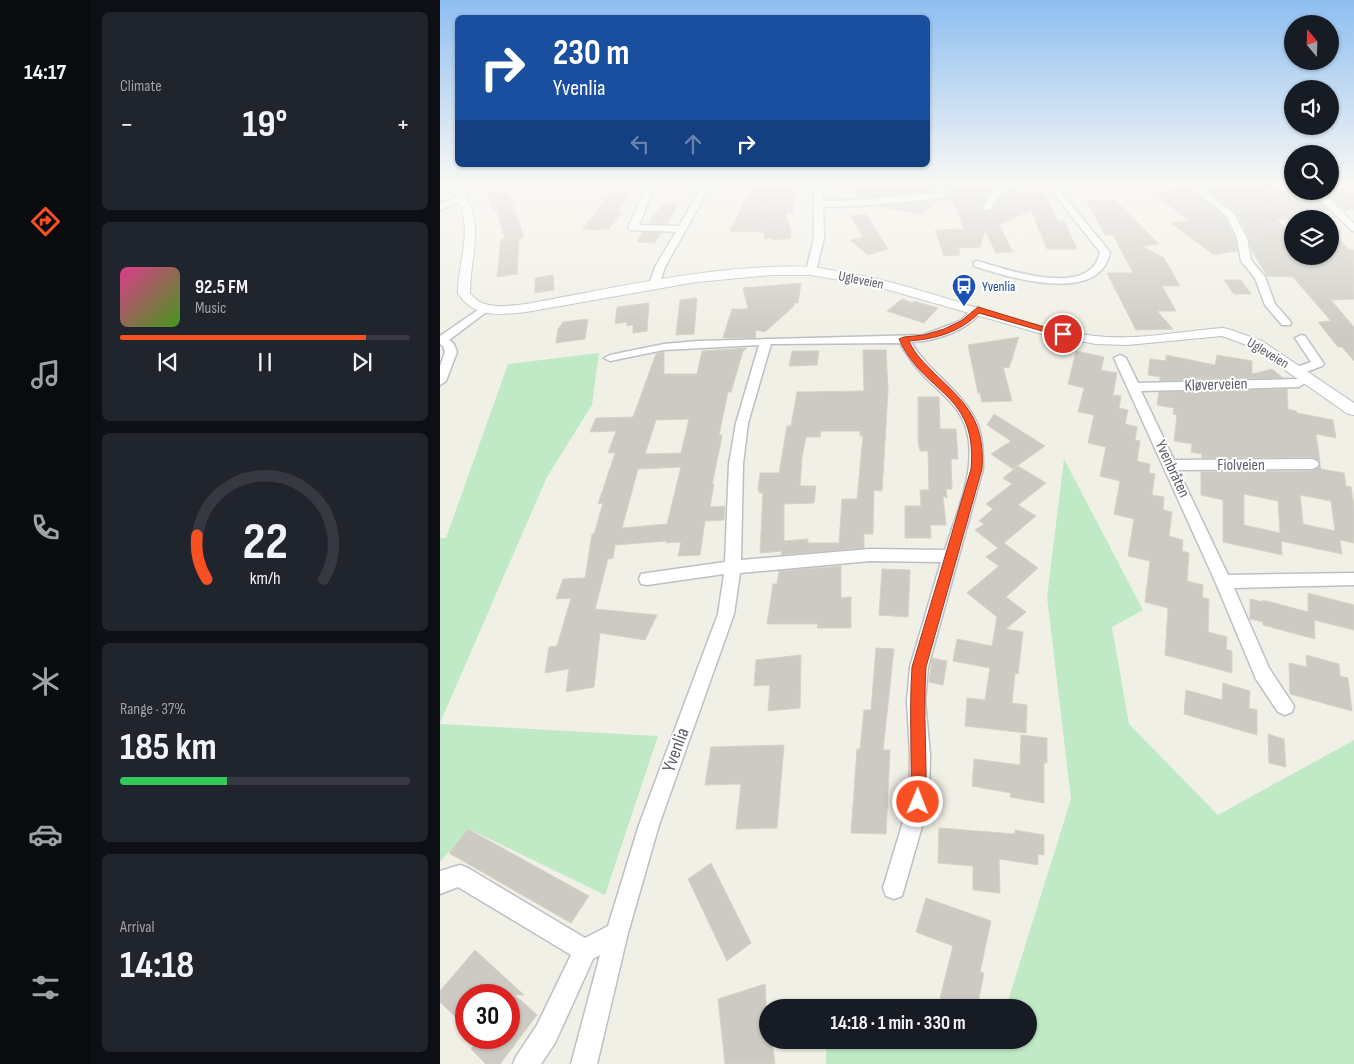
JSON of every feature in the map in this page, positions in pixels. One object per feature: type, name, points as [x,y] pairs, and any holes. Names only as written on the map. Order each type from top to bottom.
[{"type":"street","name":"Ugleveien","points":[[469,235],[464,293],[469,302],[486,308],[502,310],[526,308],[654,285],[737,273],[811,271],[876,282],[1051,332],[1096,340],[1143,341],[1223,332],[1257,344],[1298,377],[1354,410]]},
{"type":"street","points":[[654,285],[660,267],[680,235]]},
{"type":"street","points":[[811,271],[819,235]]},
{"type":"street","points":[[977,264],[1026,278],[1051,280],[1080,278],[1090,275],[1104,262],[1105,252],[1091,235]]},
{"type":"street","points":[[1240,235],[1246,262],[1260,277],[1270,305],[1286,323]]},
{"type":"street","points":[[441,341],[486,308]]},
{"type":"street","points":[[610,358],[698,344],[925,338],[964,323],[978,310]]},
{"type":"street","points":[[1298,377],[1318,364],[1301,338]]},
{"type":"street","points":[[894,888],[918,802],[920,754],[916,701],[919,667],[976,469],[978,448],[967,413],[948,391],[910,354],[904,339]]},
{"type":"street","points":[[440,381],[451,352],[448,344],[441,341]]},
{"type":"street","name":"Yvenlia","points":[[584,1064],[617,933],[649,826],[726,614],[733,567],[736,464],[742,423],[766,341]]},
{"type":"street","name":"Yvenbråten","points":[[1120,358],[1224,581],[1262,673],[1285,706]]},
{"type":"street","name":"Kløverveien","points":[[1134,387],[1298,377]]},
{"type":"street","name":"Fiolveien","points":[[1170,465],[1312,464]]},
{"type":"street","points":[[647,579],[733,567],[870,555],[952,556]]},
{"type":"street","points":[[1224,581],[1354,579]]},
{"type":"street","points":[[440,882],[448,878],[460,876],[585,951]]},
{"type":"street","points":[[526,1064],[546,1034],[585,951],[617,933]]},
{"type":"green space","points":[[599,353],[592,405],[547,477],[440,723],[440,538],[446,538],[508,364]]},
{"type":"green space","points":[[1064,459],[1143,610],[1112,627],[1129,724],[1218,815],[1354,740],[1354,1064],[826,1064],[826,1049],[1037,1049],[1037,999],[1008,999],[1071,799],[1047,597]]},
{"type":"green space","points":[[440,724],[658,736],[605,895],[469,829],[440,862]]},
{"type":"building","points":[[504,235],[523,235],[524,237],[519,239],[517,274],[497,277],[501,239],[505,239]]},
{"type":"building","points":[[641,235],[660,235],[655,243],[637,242]]},
{"type":"building","points":[[764,235],[790,235],[791,238],[773,240],[772,238],[765,239]]},
{"type":"building","points":[[862,235],[879,235],[888,249],[868,255],[850,240],[863,237]]},
{"type":"building","points":[[937,235],[984,235],[980,247],[959,248],[960,255],[944,256]]},
{"type":"building","points":[[987,235],[1004,235],[1013,252],[996,253]]},
{"type":"building","points":[[1041,235],[1070,235],[1077,249],[1047,249]]},
{"type":"building","points":[[1105,235],[1150,235],[1159,244],[1142,246],[1164,258],[1180,286],[1162,286],[1176,311],[1157,311],[1173,329],[1136,330],[1107,273],[1133,273],[1113,235]]},
{"type":"building","points":[[1187,235],[1233,235],[1237,251],[1214,255]]},
{"type":"building","points":[[1248,235],[1284,235],[1284,265],[1339,265],[1339,239],[1348,249],[1354,250],[1354,299],[1331,300],[1354,327],[1354,361],[1342,347],[1338,347],[1318,322],[1331,321],[1293,277],[1267,276],[1251,249]]},
{"type":"building","points":[[553,275],[554,290],[535,293],[535,278]]},
{"type":"building","points":[[1224,280],[1241,280],[1251,294],[1234,294]]},
{"type":"building","points":[[801,283],[798,303],[794,303],[794,306],[765,332],[756,330],[755,338],[723,338],[732,309],[748,309],[743,288]]},
{"type":"building","points":[[697,298],[694,334],[676,335],[680,300]]},
{"type":"building","points":[[902,299],[938,308],[924,323],[887,311]]},
{"type":"building","points":[[649,303],[647,331],[633,333],[633,325],[627,326],[627,322],[615,324],[617,307]]},
{"type":"building","points":[[588,319],[585,339],[556,343],[558,329],[563,322]]},
{"type":"building","points":[[1019,337],[1009,368],[1003,367],[1012,401],[982,402],[980,393],[978,393],[968,345]]},
{"type":"building","points":[[747,348],[743,351],[731,392],[728,392],[719,435],[722,435],[712,485],[714,484],[710,507],[725,506],[724,520],[705,521],[700,555],[678,556],[681,542],[666,543],[666,541],[615,545],[613,558],[608,559],[595,609],[657,615],[645,640],[600,633],[594,687],[566,692],[569,669],[545,673],[549,647],[557,646],[571,598],[556,599],[563,579],[585,578],[592,534],[594,534],[603,503],[598,504],[615,453],[608,453],[616,431],[590,432],[596,418],[633,417],[656,354],[664,352],[664,374],[697,374],[702,351]],"holes":[[[689,419],[681,453],[645,454],[656,420]],[[681,467],[667,524],[622,528],[638,469]]]},
{"type":"building","points":[[863,350],[886,350],[888,391],[882,491],[874,490],[873,534],[864,534],[864,548],[781,555],[782,551],[760,553],[763,493],[759,493],[758,490],[760,473],[779,473],[787,426],[791,426],[797,392],[864,391]],"holes":[[[821,431],[860,431],[860,436],[863,436],[857,499],[842,499],[839,543],[808,543],[808,539],[784,541],[784,504],[814,503],[816,486],[800,486],[802,457],[806,437],[820,437]]]},
{"type":"building","points":[[792,351],[819,351],[817,365],[789,366]]},
{"type":"building","points":[[1076,351],[1104,357],[1101,370],[1117,373],[1113,395],[1121,396],[1119,408],[1128,410],[1125,424],[1137,427],[1135,440],[1140,441],[1137,461],[1150,464],[1149,473],[1155,474],[1152,495],[1164,497],[1163,510],[1172,512],[1169,536],[1183,540],[1182,551],[1189,553],[1187,581],[1203,585],[1202,597],[1209,599],[1208,632],[1227,637],[1226,649],[1232,651],[1232,673],[1165,655],[1168,608],[1145,602],[1150,561],[1128,556],[1134,519],[1114,514],[1120,481],[1100,476],[1106,447],[1088,443],[1094,415],[1078,412],[1084,388],[1068,384]]},
{"type":"building","points":[[1166,355],[1215,365],[1217,355],[1252,361],[1252,374],[1272,369],[1283,378],[1160,381],[1160,377],[1148,375],[1150,359],[1166,361]]},
{"type":"building","points":[[1287,389],[1288,409],[1297,413],[1333,420],[1336,438],[1316,434],[1320,462],[1312,457],[1202,458],[1202,454],[1191,452],[1192,444],[1174,441],[1177,415],[1173,414],[1174,408],[1157,405],[1159,392]]},
{"type":"building","points":[[918,397],[939,397],[940,429],[956,429],[958,459],[951,459],[952,489],[946,489],[947,498],[943,496],[946,525],[930,525],[931,538],[905,538],[905,506],[921,506],[920,490],[929,490],[928,451],[920,451],[918,441]]},
{"type":"building","points":[[994,414],[1045,446],[1013,469],[991,454],[1011,441],[987,425]]},
{"type":"building","points":[[1320,465],[1321,469],[1344,473],[1346,486],[1351,487],[1354,506],[1354,543],[1340,540],[1342,554],[1281,541],[1282,555],[1223,542],[1223,500],[1201,495],[1201,472],[1312,471]],"holes":[[[1244,494],[1278,501],[1280,533],[1244,525]],[[1300,495],[1331,501],[1335,531],[1303,524]]]},
{"type":"building","points":[[1018,466],[1046,483],[1018,505],[1036,516],[1004,543],[1038,568],[1006,597],[1026,612],[1006,629],[1023,632],[1018,674],[1015,673],[1012,703],[1027,705],[1026,733],[965,726],[967,698],[985,700],[990,668],[953,661],[957,639],[992,646],[997,617],[967,593],[999,566],[986,557],[998,548],[975,530],[984,524],[979,521],[993,509],[986,504],[1012,484],[1003,478]]},
{"type":"building","points":[[841,566],[841,598],[851,597],[851,628],[817,628],[818,624],[767,624],[773,584],[777,584],[779,571]]},
{"type":"building","points":[[882,569],[910,570],[908,617],[879,615]]},
{"type":"building","points":[[1308,593],[1354,605],[1354,630],[1314,620],[1315,639],[1263,625],[1263,622],[1250,619],[1250,599],[1263,602],[1263,600],[1308,612]]},
{"type":"building","points":[[876,648],[894,649],[883,750],[890,750],[886,834],[851,833],[857,749],[860,749],[864,710],[871,710]]},
{"type":"building","points":[[801,655],[800,708],[768,711],[770,685],[754,686],[756,660]]},
{"type":"building","points":[[1306,655],[1339,664],[1340,676],[1348,678],[1352,711],[1290,694],[1289,663],[1307,667]]},
{"type":"building","points":[[932,658],[947,661],[943,685],[929,682]]},
{"type":"building","points":[[1223,683],[1250,691],[1249,708],[1257,710],[1257,735],[1184,714],[1186,690],[1222,700]]},
{"type":"building","points":[[1268,734],[1284,739],[1286,767],[1269,763]]},
{"type":"building","points":[[1021,735],[1047,738],[1047,763],[1044,763],[1044,803],[1010,797],[1011,793],[972,786],[974,759],[1020,765]]},
{"type":"building","points":[[784,745],[777,828],[736,829],[741,784],[705,785],[711,747]]},
{"type":"building","points":[[939,828],[1015,834],[1015,830],[1044,835],[1044,855],[1038,854],[1038,865],[999,859],[1000,893],[973,890],[973,866],[938,863]]},
{"type":"building","points":[[468,829],[589,896],[571,923],[449,853]]},
{"type":"building","points":[[711,863],[751,943],[727,961],[688,879]]},
{"type":"building","points":[[926,898],[991,921],[980,972],[984,973],[979,999],[940,998],[953,946],[916,932]]},
{"type":"building","points":[[475,950],[512,984],[455,984],[455,1016],[440,1002],[440,991]]},
{"type":"building","points":[[765,984],[766,999],[759,999],[759,1049],[773,1049],[775,1064],[725,1064],[718,999]]},
{"type":"building","points":[[520,1000],[537,1015],[520,1038]]},
{"type":"building","points":[[471,1049],[511,1049],[500,1064],[486,1064]]},
{"type":"place","name":"Yvenlia","points":[[964,307]]},
{"type":"route","points":[[918,802],[920,754],[916,701],[919,667],[976,469],[978,448],[973,427],[967,413],[948,391],[910,354],[904,339],[925,338],[947,331],[964,323],[978,310],[1063,334]]}]
